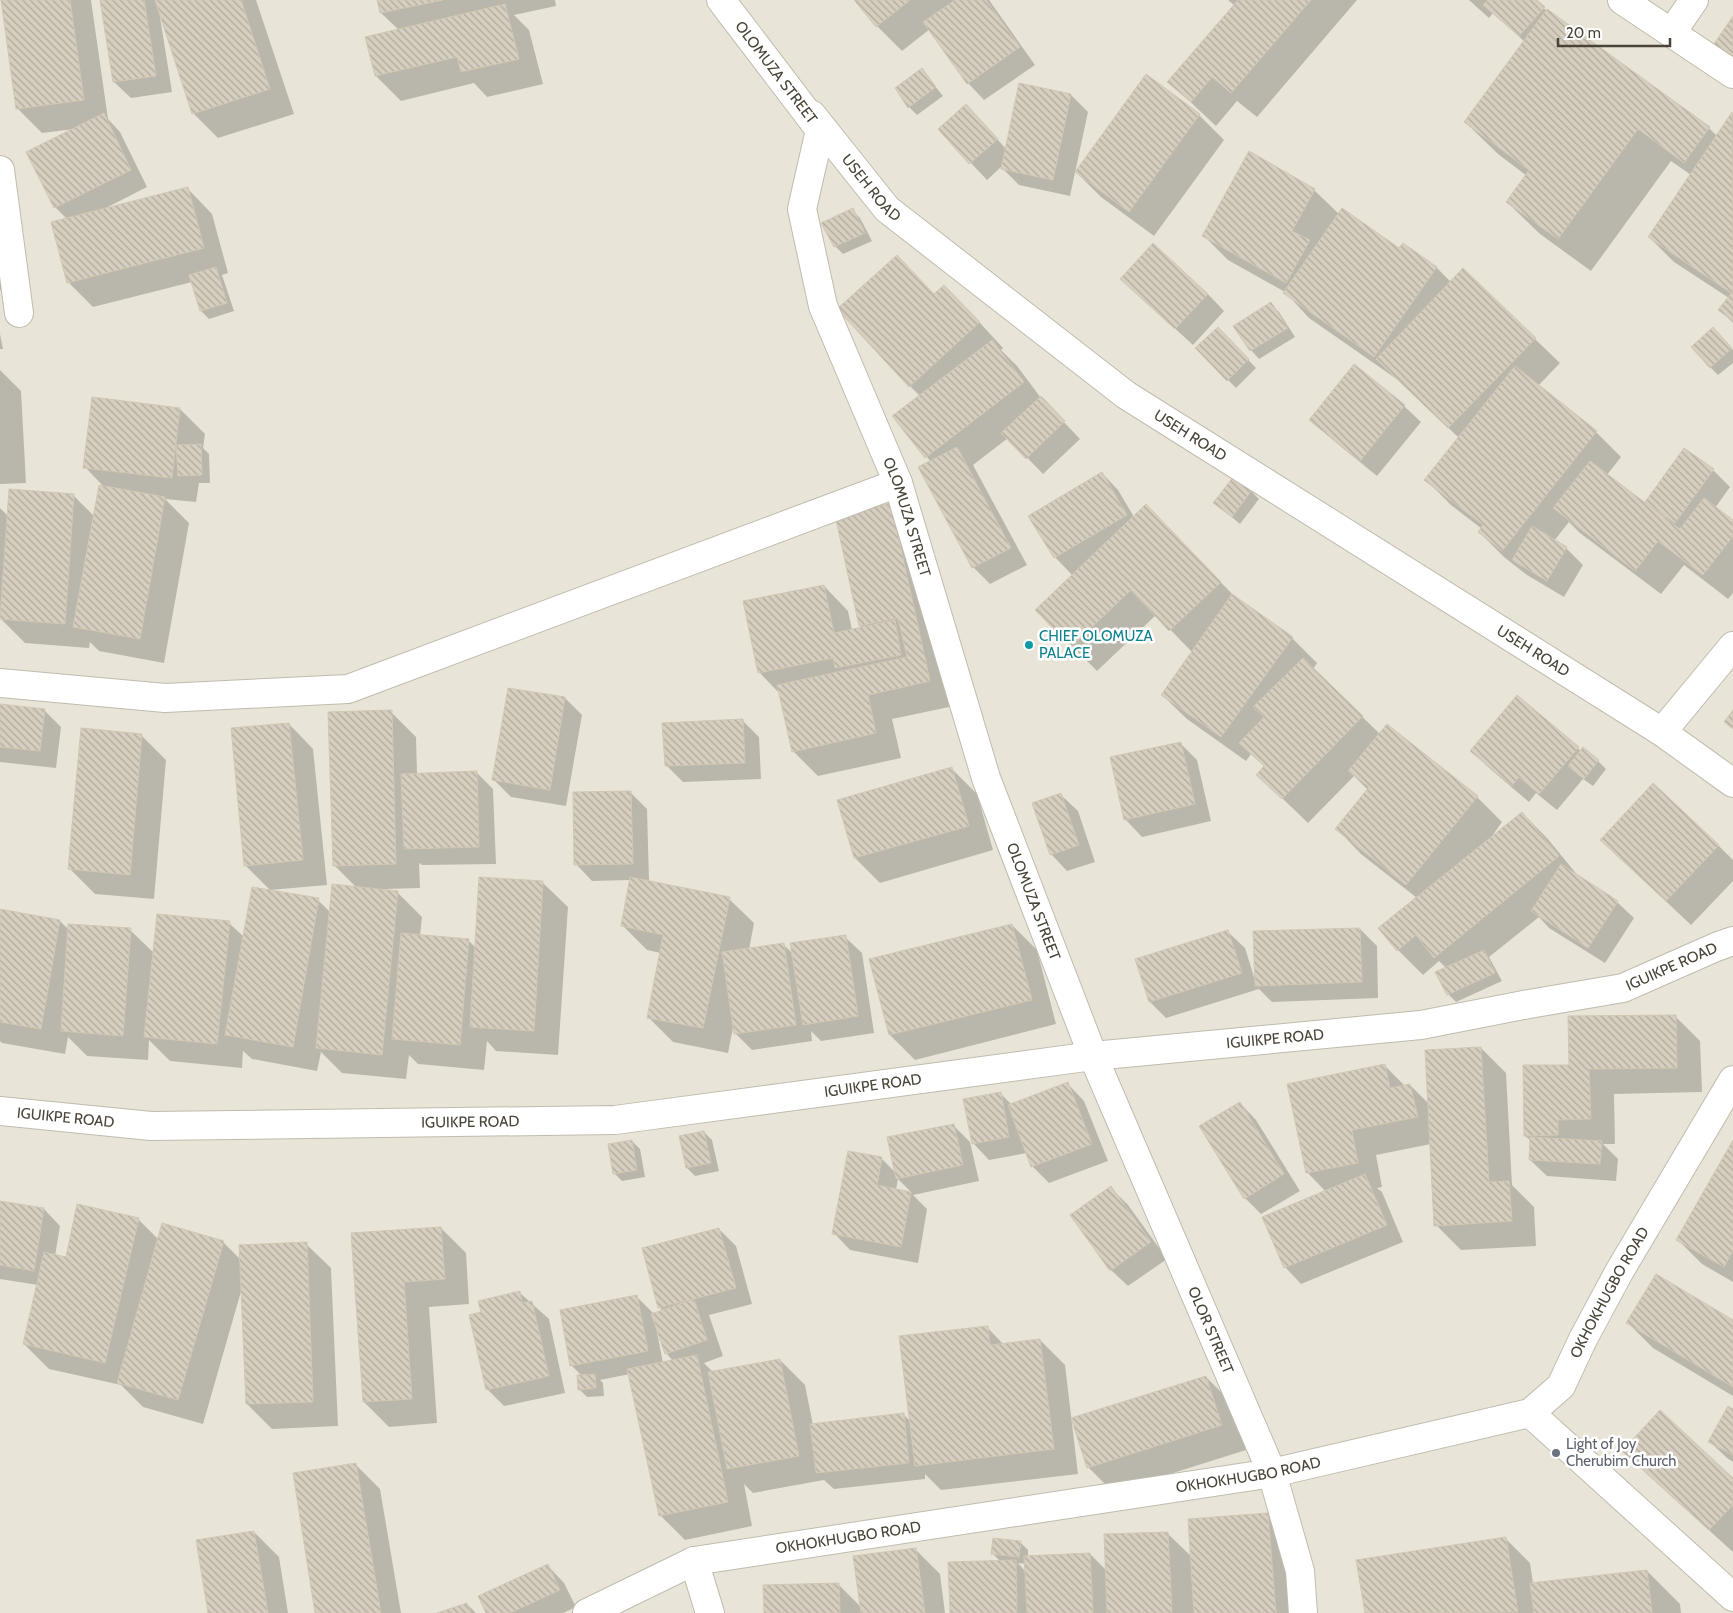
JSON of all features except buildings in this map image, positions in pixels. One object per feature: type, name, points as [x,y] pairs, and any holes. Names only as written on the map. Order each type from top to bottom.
[{"type":"street","name":"OLOMUZA STREET","points":[[721,0],[820,130],[802,209],[823,306],[898,483],[986,778],[1093,1056]]},
{"type":"street","name":"USEH ROAD","points":[[721,0],[887,209],[1126,395],[1662,732],[1733,783]]},
{"type":"street","points":[[1622,0],[1733,74]]},
{"type":"street","points":[[1672,32],[1694,0]]},
{"type":"street","points":[[0,170],[19,313]]},
{"type":"street","points":[[0,683],[165,698],[348,689],[898,483]]},
{"type":"street","points":[[1662,732],[1733,646]]},
{"type":"street","name":"IGUIKPE ROAD","points":[[0,1111],[151,1126],[615,1120],[1093,1056],[1421,1025],[1623,988],[1733,941]]},
{"type":"street","name":"OLOR STREET","points":[[1093,1056],[1272,1473],[1300,1571],[1303,1613]]},
{"type":"street","name":"OKHOKHUGBO ROAD","points":[[587,1613],[694,1561],[1272,1473],[1530,1413],[1561,1386],[1583,1339],[1619,1272],[1733,1080]]},
{"type":"street","points":[[1530,1413],[1733,1597]]},
{"type":"street","points":[[694,1561],[710,1613]]},
{"type":"shaded area","points":[[0,0],[1733,0],[1733,1613],[0,1613]]},
{"type":"place","name":"CHIEF OLOMUZA PALACE","points":[[1029,645]]},
{"type":"place","name":"Light of Joy Cherubim Church","points":[[1556,1453]]}]
